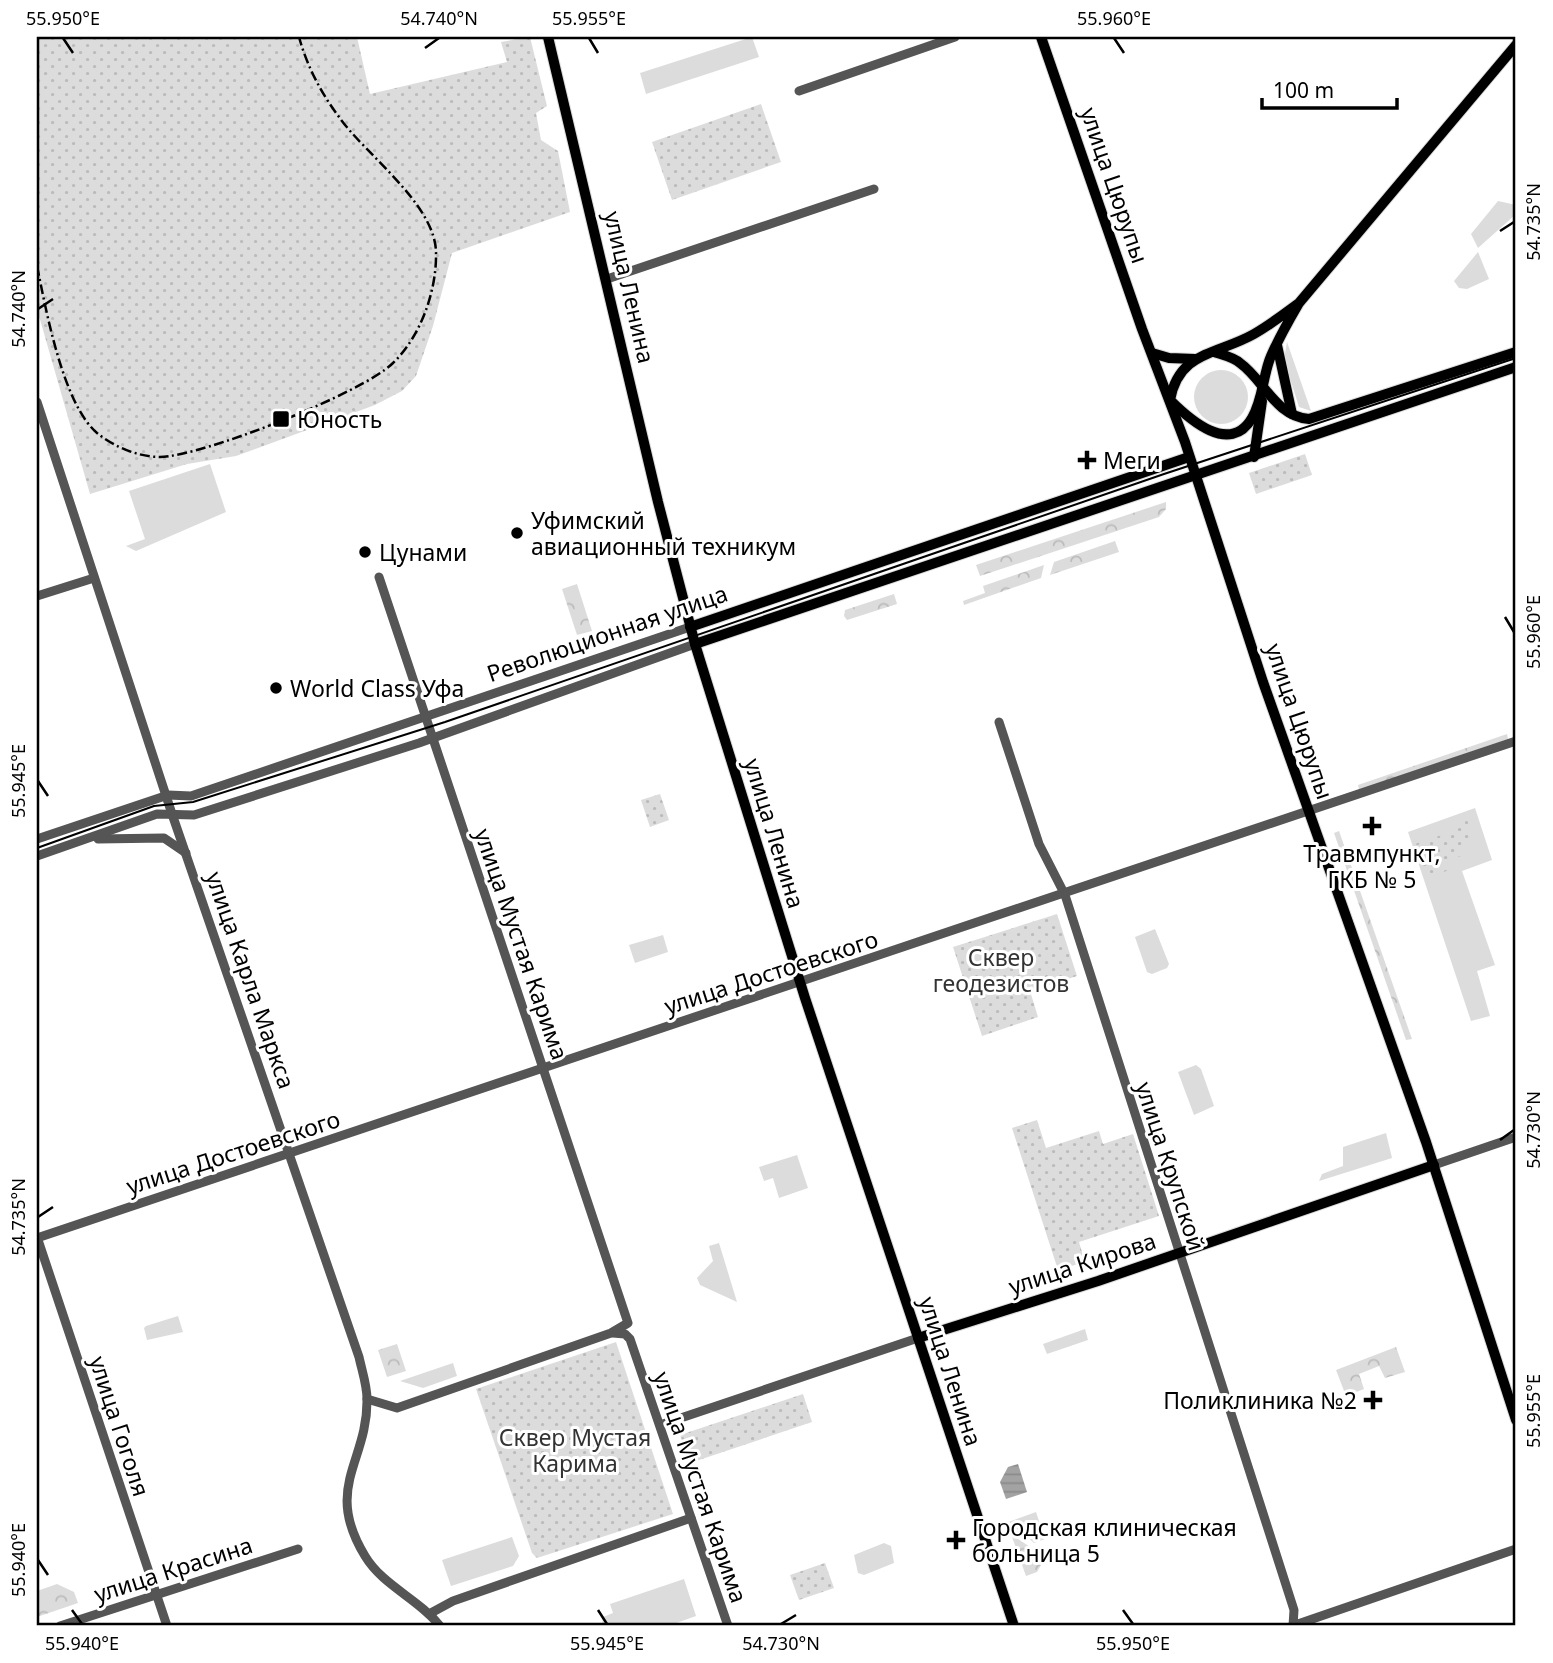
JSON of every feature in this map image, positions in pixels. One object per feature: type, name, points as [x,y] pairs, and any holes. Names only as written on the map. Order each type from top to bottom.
[{"type":"main road","name":"улица Ленина","points":[[548,37],[690,627],[800,983],[1014,1626]]},
{"type":"main road","name":"улица Цюрупы","points":[[1041,37],[1170,400],[1309,813],[1434,1165],[1516,1420]]},
{"type":"main road","points":[[1195,359],[1174,381],[1170,400],[1195,425],[1214,433],[1228,433],[1242,428],[1252,418],[1277,345],[1299,303],[1516,45]]},
{"type":"main road","points":[[1152,353],[1169,358],[1195,359],[1252,335],[1299,303]]},
{"type":"main road","points":[[1277,345],[1292,414]]},
{"type":"main road","points":[[1214,352],[1241,363],[1262,389],[1292,414],[1315,419],[1516,352]]},
{"type":"main road","points":[[695,644],[1310,439],[1516,367]]},
{"type":"main road","points":[[1254,457],[1261,421],[1262,389]]},
{"type":"main road","name":"Революционная улица","points":[[690,627],[1189,457]]},
{"type":"main road","name":"улица Кирова","points":[[918,1338],[1434,1165]]},
{"type":"street","points":[[799,91],[955,37]]},
{"type":"street","points":[[607,279],[874,188]]},
{"type":"street","name":"улица Карла Маркса","points":[[37,402],[168,795],[172,814],[291,1153],[359,1357],[367,1399],[359,1442],[349,1473],[348,1515],[355,1537],[371,1565],[440,1626]]},
{"type":"street","name":"улица Мустая Карима","points":[[379,577],[628,1323],[611,1333]]},
{"type":"street","points":[[37,596],[94,578]]},
{"type":"street","name":"Революционная улица","points":[[37,839],[168,795],[191,796],[690,627]]},
{"type":"street","points":[[37,856],[157,814],[194,815],[431,738],[695,644]]},
{"type":"street","name":"улица Крупской","points":[[999,722],[1039,844],[1065,895],[1294,1610],[1292,1626]]},
{"type":"street","name":"улица Достоевского","points":[[37,1238],[1065,895],[1516,741]]},
{"type":"street","points":[[82,840],[117,837],[164,838],[186,853]]},
{"type":"street","name":"улица Кирова","points":[[1434,1165],[1516,1137]]},
{"type":"street","name":"улица Гоголя","points":[[37,1238],[167,1626]]},
{"type":"street","points":[[367,1399],[397,1408],[611,1333]]},
{"type":"street","name":"улица Мустая Карима","points":[[611,1333],[625,1334],[630,1339],[728,1626]]},
{"type":"street","name":"улица Кирова","points":[[660,1425],[918,1338]]},
{"type":"street","points":[[429,1614],[453,1601],[691,1518]]},
{"type":"street","name":"улица Красина","points":[[60,1626],[298,1549]]},
{"type":"street","points":[[1292,1626],[1516,1549]]},
{"type":"green space","points":[[37,37],[357,37],[370,94],[507,62],[501,42],[530,37],[547,106],[536,113],[541,140],[558,151],[570,212],[452,253],[433,326],[416,376],[402,391],[375,405],[236,456],[187,464],[90,494],[37,309]]},
{"type":"green space","points":[[752,37],[759,57],[646,94],[640,73]]},
{"type":"green space","points":[[761,104],[781,162],[672,200],[652,142]]},
{"type":"green space","points":[[1498,201],[1516,205],[1516,214],[1478,248],[1471,234]]},
{"type":"green space","points":[[1478,252],[1489,279],[1467,289],[1459,288],[1454,281]]},
{"type":"green space","points":[[1287,342],[1311,411],[1299,407],[1284,359]]},
{"type":"green space","points":[[1221,370],[1240,378],[1248,397],[1240,416],[1221,424],[1202,416],[1194,397],[1202,378]]},
{"type":"green space","points":[[1305,454],[1312,475],[1256,494],[1249,473]]},
{"type":"green space","points":[[210,464],[226,512],[136,551],[126,546],[145,539],[129,491]]},
{"type":"green space","points":[[1166,502],[1166,509],[1159,517],[980,576],[976,565]]},
{"type":"green space","points":[[1115,541],[1119,552],[1050,575],[1054,562]]},
{"type":"green space","points":[[1044,565],[1041,578],[964,605],[963,601],[985,593],[983,586]]},
{"type":"green space","points":[[577,584],[592,631],[577,635],[562,589]]},
{"type":"green space","points":[[894,594],[897,604],[847,620],[844,616],[845,610]]},
{"type":"green space","points":[[1507,734],[1508,739],[1359,790],[1358,785]]},
{"type":"green space","points":[[660,794],[669,820],[650,827],[641,800]]},
{"type":"green space","points":[[1475,808],[1492,860],[1462,871],[1495,965],[1477,971],[1490,1016],[1471,1021],[1408,832]]},
{"type":"green space","points":[[1467,820],[1472,832],[1461,856],[1446,862],[1449,870],[1428,878],[1415,844],[1451,832],[1450,826]]},
{"type":"green space","points":[[1339,831],[1412,1039],[1406,1040],[1334,833]]},
{"type":"green space","name":"Сквер геодезистов","points":[[1057,914],[1077,976],[1030,991],[1038,1017],[982,1036],[953,947]]},
{"type":"green space","points":[[1155,929],[1169,964],[1167,968],[1152,974],[1147,972],[1135,937]]},
{"type":"green space","points":[[663,935],[668,952],[635,963],[629,945]]},
{"type":"green space","points":[[1196,1065],[1201,1069],[1214,1106],[1194,1115],[1178,1072]]},
{"type":"green space","points":[[1037,1120],[1046,1148],[1099,1131],[1103,1144],[1133,1134],[1159,1216],[1079,1242],[1085,1262],[1058,1270],[1012,1128]]},
{"type":"green space","points":[[1386,1133],[1392,1158],[1319,1181],[1322,1174],[1343,1166],[1343,1147]]},
{"type":"green space","points":[[797,1155],[808,1188],[779,1198],[773,1178],[764,1181],[759,1167]]},
{"type":"green space","points":[[719,1243],[737,1302],[700,1285],[697,1278],[713,1261],[709,1246]]},
{"type":"green space","points":[[178,1316],[183,1332],[147,1340],[144,1328],[146,1326]]},
{"type":"green space","points":[[1085,1329],[1088,1340],[1047,1354],[1043,1344]]},
{"type":"green space","name":"Сквер Мустая Карима","points":[[616,1342],[673,1514],[537,1558],[532,1553],[476,1389]]},
{"type":"green space","points":[[397,1344],[406,1371],[387,1377],[378,1350]]},
{"type":"green space","points":[[1396,1347],[1405,1372],[1385,1378],[1379,1366],[1359,1374],[1364,1389],[1346,1396],[1336,1370]]},
{"type":"green space","points":[[453,1363],[457,1376],[423,1388],[400,1381]]},
{"type":"green space","points":[[803,1394],[812,1422],[690,1463],[680,1435]]},
{"type":"green space","points":[[1036,1512],[1045,1539],[1034,1543],[1021,1531],[1006,1523]]},
{"type":"green space","points":[[1011,1534],[1036,1551],[1041,1565],[1037,1572],[1026,1576]]},
{"type":"green space","points":[[512,1537],[519,1556],[513,1566],[451,1586],[442,1560]]},
{"type":"green space","points":[[884,1543],[891,1546],[894,1563],[864,1575],[858,1573],[854,1555]]},
{"type":"green space","points":[[825,1563],[834,1588],[799,1600],[790,1575]]},
{"type":"green space","points":[[684,1579],[696,1616],[668,1626],[602,1626],[603,1617],[613,1613],[610,1604]]},
{"type":"green space","points":[[57,1584],[74,1592],[78,1603],[37,1617],[37,1591]]},
{"type":"shaded area","points":[[1018,1464],[1027,1492],[1006,1499],[1000,1482],[1008,1467]]},
{"type":"tram line","points":[[37,848],[154,806],[193,802],[445,722],[1164,474],[1516,358]]},
{"type":"railway","points":[[37,266],[58,355],[75,401],[97,433],[111,443],[135,453],[152,457],[181,454],[245,435],[350,390],[393,363],[412,340],[430,297],[436,267],[433,234],[412,198],[332,108],[310,69],[299,37]]},
{"type":"place","name":"Юность","points":[[281,419]]},
{"type":"place","name":"Меги","points":[[1087,460]]},
{"type":"place","name":"Уфимский авиационный техникум","points":[[517,533]]},
{"type":"place","name":"Цунами","points":[[365,552]]},
{"type":"place","name":"World Class Уфа","points":[[276,688]]},
{"type":"place","name":"Травмпункт, ГКБ № 5","points":[[1372,826]]},
{"type":"place","name":"Поликлиника №2","points":[[1373,1400]]},
{"type":"place","name":"Городская клиническая больница 5","points":[[956,1540]]}]
